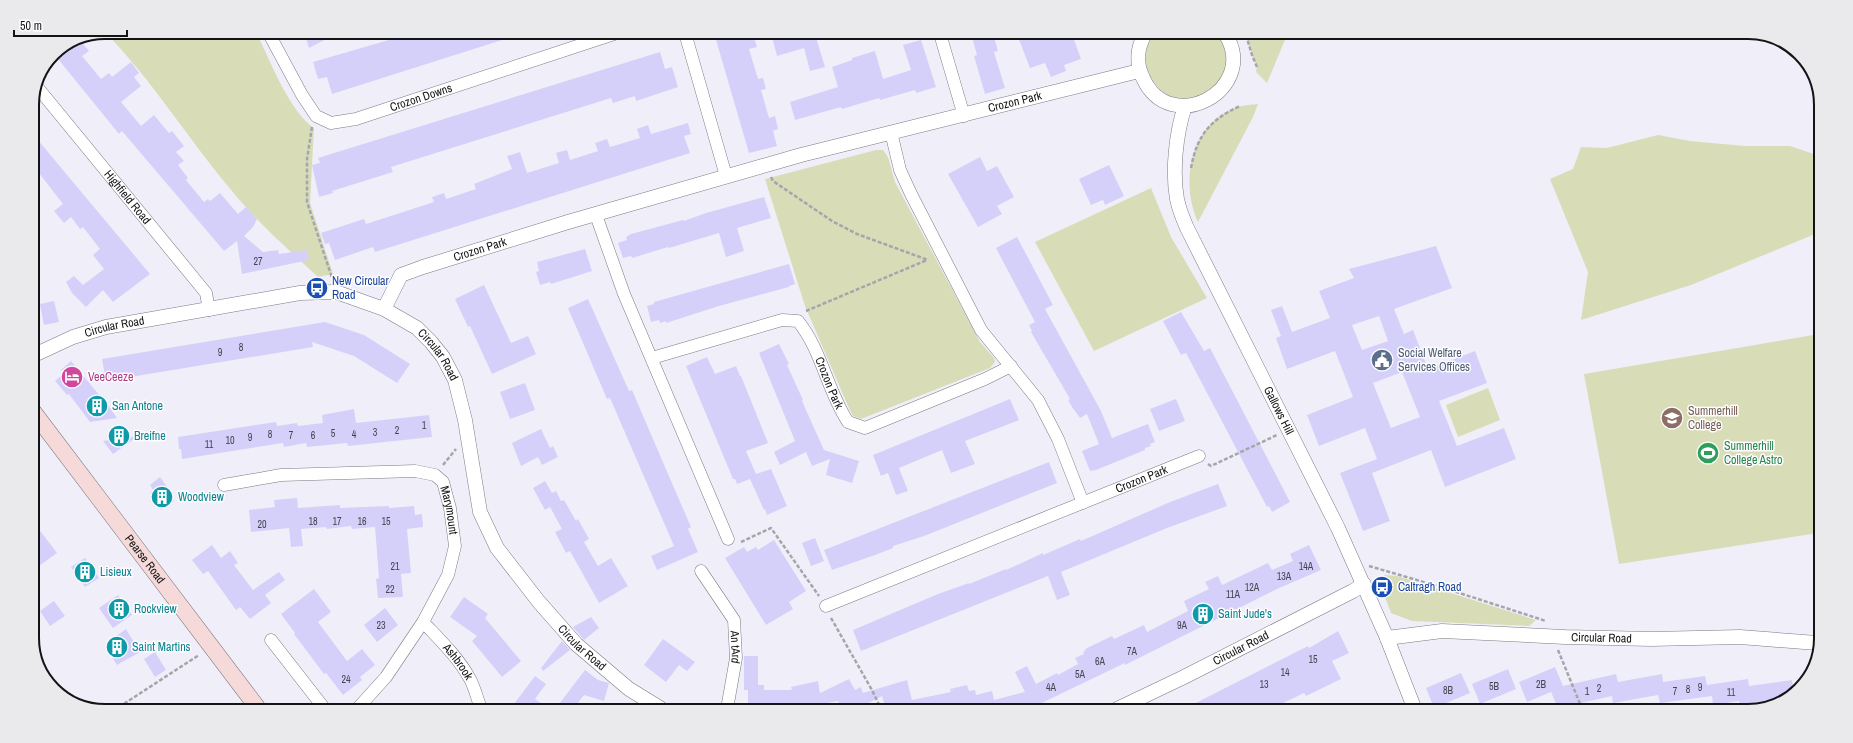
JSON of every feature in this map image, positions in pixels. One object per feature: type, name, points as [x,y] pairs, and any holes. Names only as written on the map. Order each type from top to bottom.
[{"type":"main road","name":"Pearse Road","points":[[39,419],[255,704]]},
{"type":"street","points":[[272,39],[302,95],[316,116]]},
{"type":"street","name":"Crozon Downs","points":[[316,116],[331,123],[356,119],[599,39]]},
{"type":"street","points":[[687,39],[726,176]]},
{"type":"street","points":[[941,39],[964,116]]},
{"type":"street","points":[[1143,39],[1138,50],[1139,72],[1146,85],[1156,96],[1170,104],[1184,106],[1200,104],[1214,97],[1225,86],[1231,72],[1233,56],[1228,39]]},
{"type":"street","name":"Crozon Park","points":[[384,309],[394,285],[401,275],[430,264],[726,176],[891,132],[964,116],[1139,72]]},
{"type":"street","name":"Highfield Road","points":[[41,91],[206,293],[209,310]]},
{"type":"street","name":"Gallows Hill","points":[[1184,106],[1174,172],[1177,199],[1187,228],[1355,564],[1387,638],[1408,704]]},
{"type":"street","points":[[891,132],[900,170],[981,330],[1038,400],[1058,439],[1083,502]]},
{"type":"street","points":[[596,215],[624,294],[728,539]]},
{"type":"street","name":"Circular Road","points":[[39,353],[73,337],[106,327],[300,293],[336,292],[384,309],[417,328],[443,357],[455,380],[467,434],[480,512],[497,548],[539,602],[576,644],[629,689],[653,704]]},
{"type":"street","points":[[652,358],[782,320],[798,321]]},
{"type":"street","name":"Crozon Park","points":[[798,321],[808,334],[839,409],[848,422],[864,428],[985,379],[1011,366]]},
{"type":"street","name":"Crozon Park","points":[[826,606],[1199,456]]},
{"type":"street","name":"Marymount","points":[[224,485],[281,475],[414,471],[435,475],[443,482],[450,508],[455,546],[448,574],[423,622],[386,677],[362,704]]},
{"type":"street","name":"An tArd","points":[[701,571],[734,620],[736,658],[728,704]]},
{"type":"street","name":"Circular Road","points":[[1129,704],[1213,663],[1364,584]]},
{"type":"street","name":"Ashbrook","points":[[423,622],[447,647],[465,670],[471,680],[479,704]]},
{"type":"street","name":"Circular Road","points":[[1387,638],[1442,631],[1552,630],[1651,639],[1740,638],[1813,643]]},
{"type":"street","points":[[271,640],[321,704]]},
{"type":"path","points":[[1247,39],[1257,67]]},
{"type":"path","points":[[1190,172],[1195,153],[1208,126],[1221,115],[1240,106]]},
{"type":"path","points":[[316,116],[312,127],[307,159],[307,202],[336,292]]},
{"type":"path","points":[[767,165],[772,181],[832,221],[857,234],[928,260]]},
{"type":"path","points":[[798,321],[804,312],[942,253]]},
{"type":"path","points":[[1199,456],[1211,466],[1288,430]]},
{"type":"path","points":[[435,475],[467,434]]},
{"type":"path","points":[[1355,564],[1380,568],[1552,630],[1580,704]]},
{"type":"path","points":[[124,704],[211,647]]},
{"type":"green space","points":[[111,39],[259,39],[288,98],[296,110],[314,128],[310,203],[333,274],[318,277],[252,214],[216,171],[139,70]]},
{"type":"green space","points":[[1151,39],[1220,39],[1225,51],[1225,67],[1219,80],[1209,91],[1196,98],[1181,99],[1167,95],[1155,83],[1147,69],[1146,51]]},
{"type":"green space","points":[[1247,39],[1285,39],[1267,83],[1256,72],[1257,67]]},
{"type":"green space","points":[[1258,104],[1253,117],[1198,222],[1193,209],[1189,180],[1191,165],[1201,137],[1209,126],[1229,110]]},
{"type":"green space","points":[[1658,135],[1690,141],[1745,146],[1790,146],[1814,154],[1814,234],[1691,285],[1581,320],[1588,272],[1550,179],[1573,169],[1581,147],[1607,148]]},
{"type":"green space","points":[[876,150],[883,150],[888,157],[895,182],[980,342],[994,358],[995,362],[990,368],[861,419],[853,416],[848,406],[805,306],[765,179]]},
{"type":"green space","points":[[1151,188],[1171,237],[1207,298],[1094,351],[1035,242]]},
{"type":"green space","name":"Summerhill College Astro","points":[[1814,335],[1814,534],[1619,564],[1584,374]]},
{"type":"green space","points":[[1488,388],[1500,420],[1458,437],[1446,405]]},
{"type":"green space","points":[[1385,575],[1397,576],[1536,620],[1529,626],[1412,621],[1391,613],[1378,579]]},
{"type":"building","points":[[306,39],[326,39],[309,48]]},
{"type":"building","points":[[392,39],[505,39],[332,94],[327,77],[318,79],[313,62]]},
{"type":"building","points":[[716,39],[755,39],[757,47],[749,49],[758,79],[763,78],[766,89],[761,90],[769,118],[775,116],[778,129],[773,131],[777,146],[749,153]]},
{"type":"building","points":[[773,39],[817,39],[825,67],[810,71],[804,48],[777,56]]},
{"type":"building","points":[[972,39],[994,39],[998,51],[994,52],[1005,88],[985,94],[974,56],[977,55]]},
{"type":"building","points":[[1019,39],[1074,39],[1081,59],[1064,65],[1066,71],[1051,77],[1045,63],[1030,68]]},
{"type":"building","points":[[921,40],[936,87],[916,93],[915,90],[880,100],[879,98],[842,109],[841,107],[795,120],[790,102],[838,87],[832,67],[852,60],[852,58],[875,51],[883,79],[911,70],[903,45]]},
{"type":"building","points":[[83,43],[89,51],[82,56],[101,79],[109,73],[112,77],[131,62],[139,73],[134,77],[141,86],[121,102],[141,126],[154,115],[169,133],[172,131],[184,146],[176,152],[184,161],[178,165],[188,178],[186,180],[204,202],[208,199],[210,201],[220,193],[238,214],[246,207],[257,219],[253,227],[244,236],[263,252],[278,250],[279,254],[307,250],[309,260],[242,274],[237,241],[224,251],[122,131],[119,134],[58,58],[80,44]]},
{"type":"building","points":[[660,52],[665,69],[672,67],[678,87],[636,101],[635,96],[613,103],[611,98],[391,167],[393,172],[332,191],[333,193],[319,197],[312,165],[320,163],[318,158]]},
{"type":"building","points":[[688,123],[691,134],[684,136],[690,153],[375,252],[373,247],[335,260],[329,243],[325,244],[321,233],[364,219],[366,224],[434,202],[432,197],[444,193],[446,199],[476,189],[474,184],[512,169],[507,156],[520,152],[527,173],[559,163],[556,153],[567,150],[570,160],[598,151],[595,143],[607,139],[610,147],[640,138],[637,129],[648,125],[651,134]]},
{"type":"building","points":[[39,141],[150,274],[113,302],[103,290],[86,307],[72,293],[66,282],[74,276],[83,285],[104,269],[93,255],[100,249],[83,227],[80,229],[71,217],[64,223],[54,211],[63,204],[39,173]]},
{"type":"building","points":[[980,157],[987,171],[997,166],[1014,197],[997,206],[1002,214],[978,227],[948,174]]},
{"type":"building","points":[[1109,165],[1124,196],[1105,205],[1103,200],[1091,205],[1079,179]]},
{"type":"building","points":[[764,197],[771,218],[737,228],[744,251],[726,257],[719,233],[632,258],[631,256],[623,258],[618,243],[627,240],[626,237],[631,234],[683,220],[684,221],[706,213]]},
{"type":"building","points":[[1017,237],[1053,305],[1045,309],[1101,411],[1112,438],[1148,424],[1155,442],[1150,444],[1151,446],[1145,448],[1145,450],[1096,470],[1090,471],[1082,451],[1099,444],[1087,414],[1080,418],[1068,400],[1070,399],[1031,332],[1032,331],[1029,325],[1035,322],[996,248]]},
{"type":"building","name":"Social Welfare Services Offices","points":[[1436,246],[1452,288],[1394,309],[1404,334],[1413,330],[1428,369],[1475,351],[1487,383],[1439,401],[1457,446],[1504,428],[1516,459],[1445,487],[1431,450],[1372,473],[1390,521],[1363,531],[1340,473],[1377,459],[1365,428],[1319,446],[1307,415],[1353,397],[1335,351],[1287,369],[1276,338],[1281,336],[1271,310],[1282,306],[1292,332],[1330,318],[1319,291],[1354,278],[1349,269]],"holes":[[[1379,316],[1388,341],[1362,350],[1352,325]],[[1402,372],[1420,417],[1391,428],[1373,383]]]},
{"type":"building","points":[[585,249],[592,271],[551,284],[550,282],[540,285],[536,272],[539,271],[537,262]]},
{"type":"building","points":[[789,264],[795,284],[789,287],[719,306],[666,323],[666,321],[660,323],[659,320],[651,322],[647,306],[654,304],[654,302]]},
{"type":"building","points":[[484,285],[511,343],[528,336],[536,354],[492,374],[470,326],[468,327],[455,299]]},
{"type":"building","points":[[588,299],[629,391],[632,390],[691,527],[688,529],[698,552],[657,570],[651,556],[674,546],[610,398],[607,399],[568,308]]},
{"type":"building","points":[[54,301],[59,322],[44,325],[40,304]]},
{"type":"building","points":[[1181,312],[1204,351],[1210,348],[1290,502],[1272,512],[1269,506],[1267,507],[1186,353],[1181,355],[1163,321]]},
{"type":"building","points":[[325,322],[364,335],[410,364],[397,383],[354,356],[312,342],[313,347],[106,381],[102,359]]},
{"type":"building","points":[[779,344],[789,364],[787,365],[824,450],[859,461],[852,483],[826,475],[830,459],[812,466],[806,452],[780,465],[774,452],[795,441],[759,353]]},
{"type":"building","points":[[707,357],[715,374],[736,366],[768,443],[746,451],[756,474],[771,469],[787,506],[767,515],[750,479],[737,484],[735,479],[733,479],[686,366]]},
{"type":"building","points":[[71,361],[117,418],[90,422],[69,394],[67,395],[55,381],[64,373],[61,370]]},
{"type":"building","points":[[525,383],[535,410],[510,419],[500,392]]},
{"type":"building","points":[[1010,399],[1019,420],[965,441],[975,464],[951,473],[942,450],[899,468],[908,491],[896,495],[888,473],[881,476],[873,455]]},
{"type":"building","points":[[1176,399],[1185,421],[1159,431],[1150,409]]},
{"type":"building","points":[[354,409],[356,423],[429,415],[432,437],[348,446],[347,443],[307,447],[306,443],[284,447],[283,443],[182,459],[181,449],[179,449],[178,437],[276,422],[277,426],[297,423],[298,426],[323,423],[322,415]]},
{"type":"building","points":[[541,429],[550,448],[553,446],[558,457],[542,465],[538,457],[521,466],[512,443]]},
{"type":"building","points":[[138,436],[113,454],[103,441]]},
{"type":"building","points":[[1049,462],[1057,483],[924,536],[893,546],[893,548],[875,555],[832,570],[824,550]]},
{"type":"building","name":"Woodview","points":[[160,477],[170,491],[168,492],[174,501],[161,510],[150,493],[153,490],[150,485]]},
{"type":"building","points":[[545,481],[552,493],[556,491],[561,501],[564,500],[576,521],[578,519],[589,539],[584,542],[598,566],[611,558],[628,586],[599,603],[570,551],[566,553],[555,532],[562,529],[550,507],[545,510],[533,488]]},
{"type":"building","points":[[1218,484],[1227,506],[1167,528],[1061,572],[1070,595],[1057,600],[1048,576],[861,651],[853,630],[938,594],[1006,570],[1043,553],[1043,555],[1080,539],[1081,541],[1170,502]]},
{"type":"building","points":[[297,498],[298,508],[340,505],[340,508],[389,506],[389,508],[414,506],[415,515],[422,514],[423,527],[407,529],[411,573],[401,574],[403,597],[378,598],[376,579],[379,578],[375,527],[352,529],[351,526],[327,529],[326,527],[301,529],[303,546],[291,547],[289,528],[251,532],[249,510],[275,507],[274,500]]},
{"type":"building","points":[[39,529],[57,553],[39,566]]},
{"type":"building","points":[[815,538],[824,561],[811,566],[802,543]]},
{"type":"building","points":[[774,540],[806,591],[789,602],[793,609],[766,625],[725,558],[744,547],[747,552],[756,547],[758,550]]},
{"type":"building","points":[[212,545],[221,558],[230,551],[238,563],[234,565],[253,590],[279,572],[285,580],[265,595],[271,603],[250,619],[240,607],[236,610],[208,571],[203,574],[192,560]]},
{"type":"building","points":[[1309,545],[1321,570],[1277,589],[1125,665],[1125,663],[1039,704],[884,704],[882,696],[867,704],[839,704],[838,701],[822,704],[748,704],[748,690],[744,690],[744,656],[758,656],[758,685],[764,685],[764,690],[792,690],[791,687],[818,681],[820,693],[849,679],[855,690],[861,687],[863,693],[907,680],[912,700],[951,692],[950,689],[967,685],[969,691],[975,690],[976,695],[992,691],[994,700],[1025,692],[1015,672],[1027,666],[1036,684],[1057,673],[1058,675],[1078,664],[1075,658],[1084,654],[1083,652],[1086,650],[1085,649],[1112,636],[1114,639],[1144,625],[1147,632],[1188,611],[1184,601],[1209,589],[1205,582],[1218,576],[1222,585],[1268,563],[1272,570],[1293,561],[1290,554]]},
{"type":"building","name":"Lisieux","points":[[85,558],[99,578],[85,587],[71,567]]},
{"type":"building","points":[[314,589],[331,612],[318,622],[347,661],[362,649],[375,665],[360,677],[362,680],[343,695],[326,673],[324,674],[281,614]]},
{"type":"building","name":"Rockview","points":[[118,595],[132,615],[113,628],[99,608]]},
{"type":"building","points":[[464,597],[488,614],[485,618],[521,661],[502,677],[472,641],[477,636],[450,617]]},
{"type":"building","points":[[54,601],[65,616],[50,626],[40,611]]},
{"type":"building","points":[[385,608],[398,625],[377,642],[364,625]]},
{"type":"building","points":[[591,617],[599,628],[584,640],[573,627]]},
{"type":"building","name":"Saint Martins","points":[[126,629],[140,652],[117,665],[106,647],[114,642],[112,639]]},
{"type":"building","points":[[1338,631],[1349,653],[1332,661],[1341,679],[1306,696],[1304,693],[1281,704],[1194,704],[1308,646],[1309,648]]},
{"type":"building","points":[[663,639],[695,662],[687,671],[679,665],[666,682],[644,665]]},
{"type":"building","points":[[562,641],[570,650],[543,671],[541,668]]},
{"type":"building","points":[[155,652],[166,670],[155,677],[144,659]]},
{"type":"building","points":[[1555,667],[1563,686],[1616,674],[1618,682],[1662,674],[1663,682],[1705,676],[1707,685],[1748,679],[1749,686],[1792,680],[1793,686],[1781,695],[1769,700],[1760,703],[1748,704],[1739,704],[1739,701],[1713,704],[1712,696],[1660,703],[1658,695],[1613,703],[1612,696],[1576,704],[1556,704],[1551,692],[1527,702],[1519,682]]},
{"type":"building","points":[[1508,669],[1516,689],[1480,704],[1472,684]]},
{"type":"building","points":[[585,670],[598,680],[609,683],[604,701],[584,695],[577,704],[559,704]]},
{"type":"building","points":[[1461,673],[1470,693],[1444,704],[1432,704],[1426,688]]},
{"type":"building","points":[[535,676],[546,684],[535,699],[542,704],[514,704]]},
{"type":"place","name":"New Circular Road","points":[[317,288]]},
{"type":"place","name":"Social Welfare Services Offices","points":[[1382,360]]},
{"type":"place","name":"VeeCeeze","points":[[72,377]]},
{"type":"place","name":"San Antone","points":[[97,406]]},
{"type":"place","name":"Summerhill College","points":[[1672,418]]},
{"type":"place","name":"Breifne","points":[[119,436]]},
{"type":"place","name":"Summerhill College Astro","points":[[1708,453]]},
{"type":"place","name":"Woodview","points":[[162,497]]},
{"type":"place","name":"Lisieux","points":[[85,572]]},
{"type":"place","name":"Caltragh Road","points":[[1382,587]]},
{"type":"place","name":"Rockview","points":[[119,609]]},
{"type":"place","name":"Saint Jude's","points":[[1203,614]]},
{"type":"place","name":"Saint Martins","points":[[117,647]]}]
